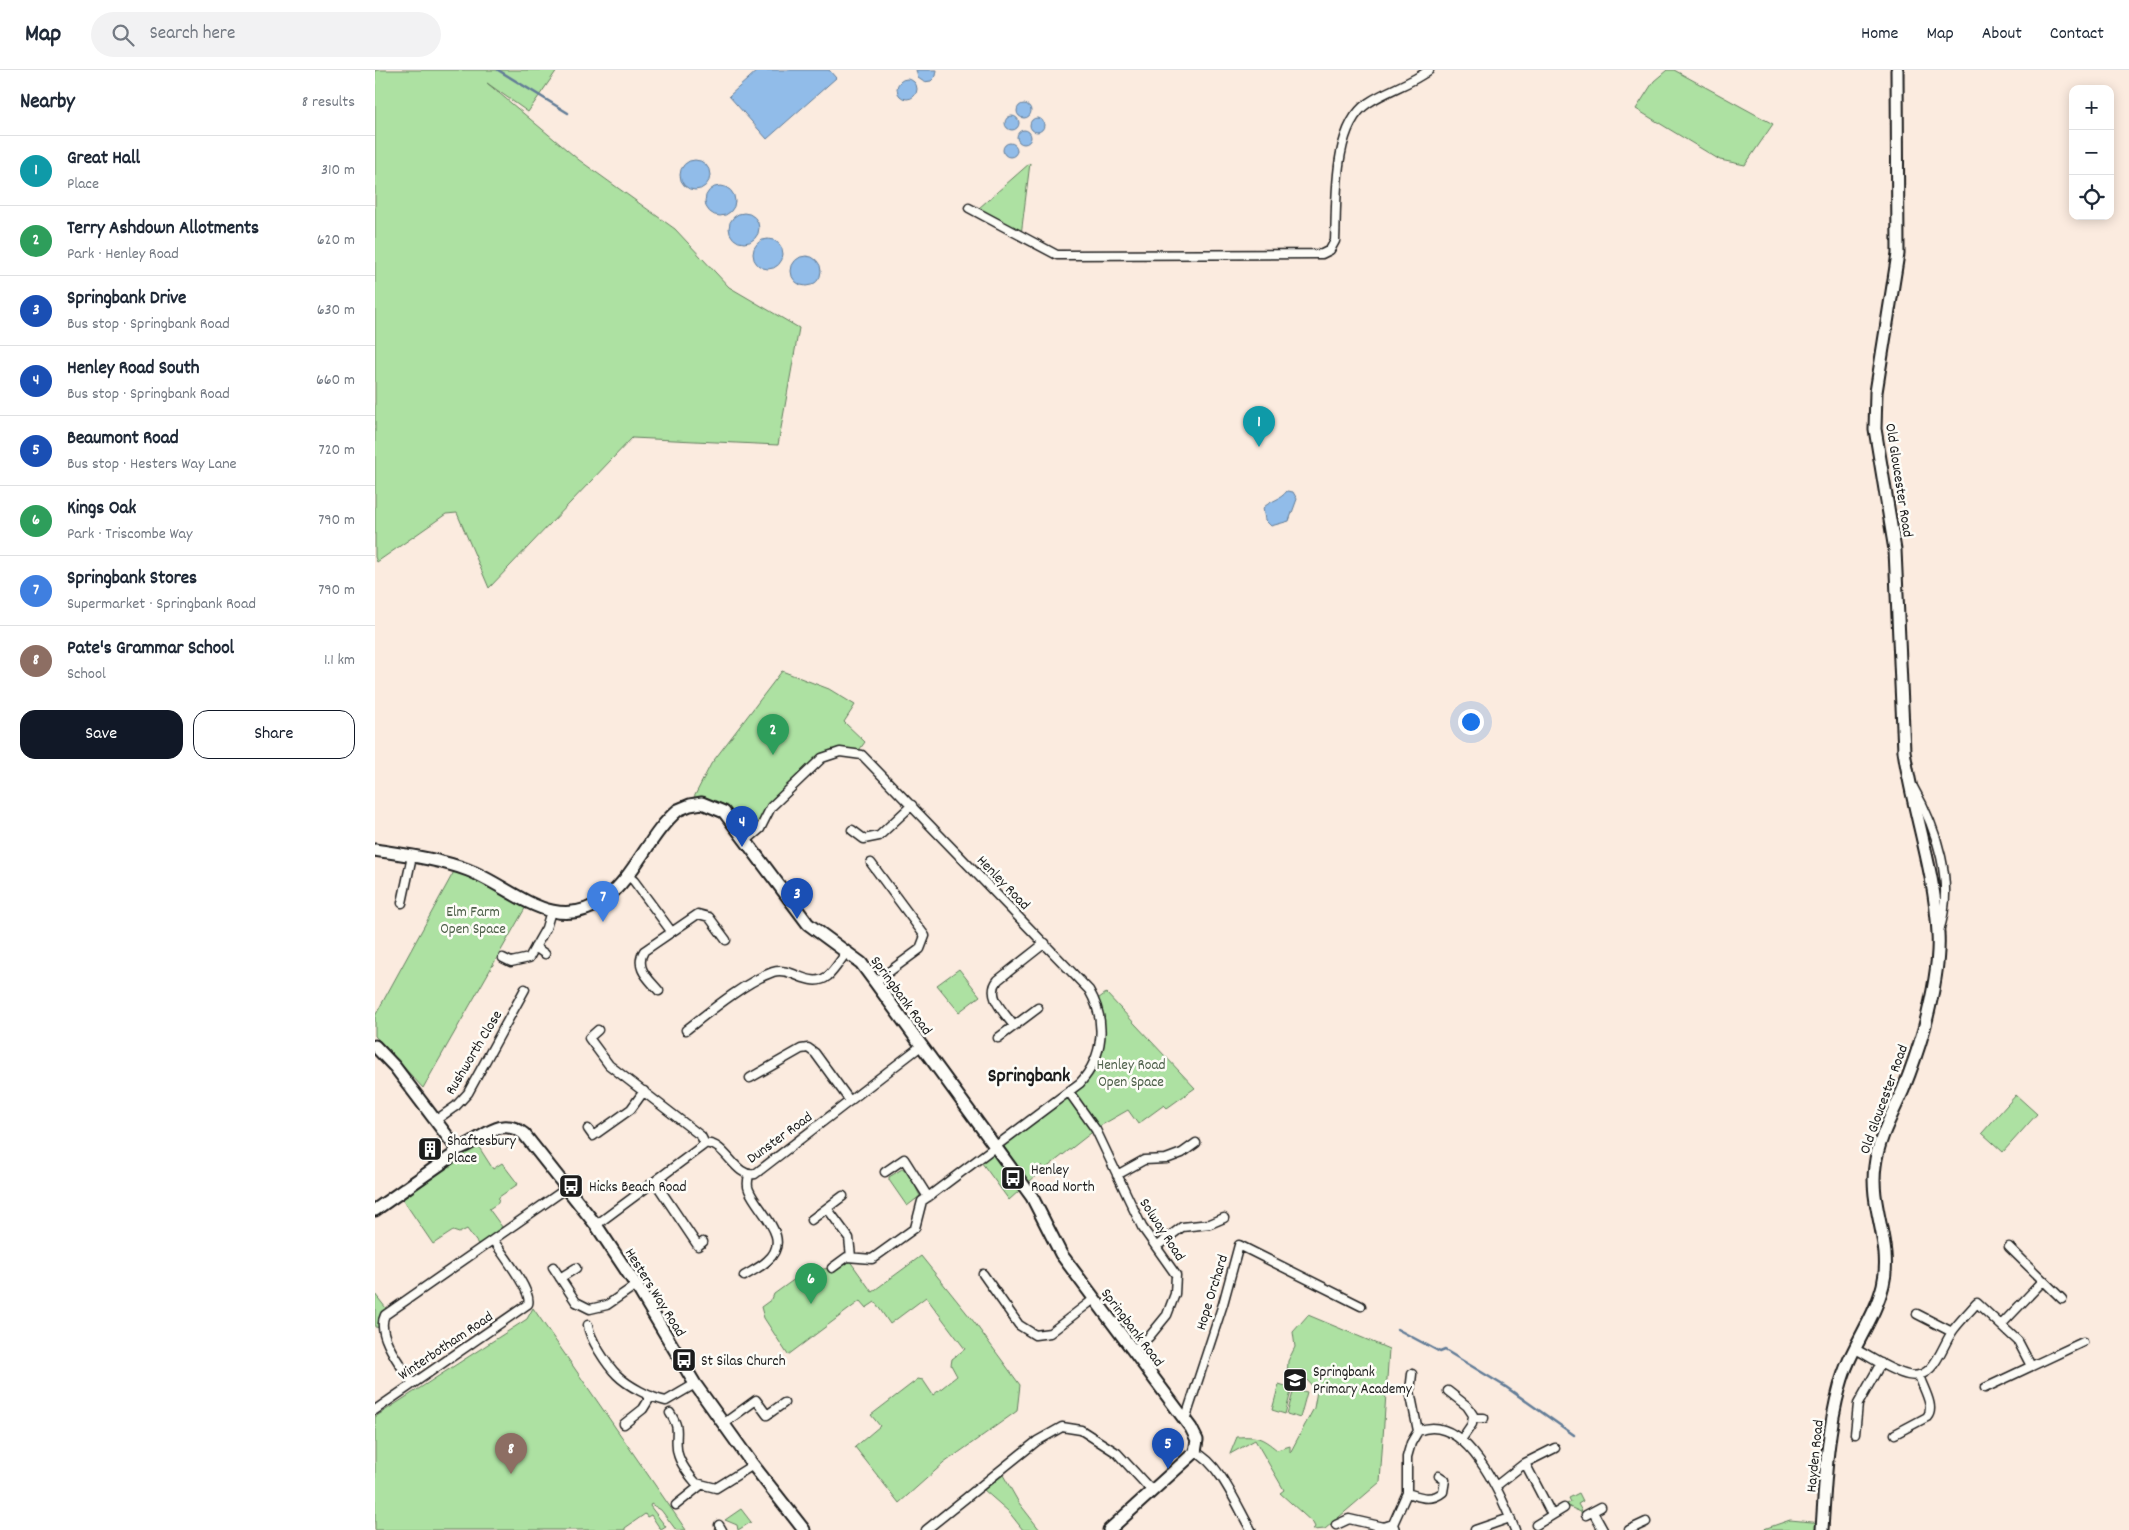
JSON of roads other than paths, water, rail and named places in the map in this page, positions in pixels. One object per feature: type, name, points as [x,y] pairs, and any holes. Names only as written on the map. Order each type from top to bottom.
[{"type":"street","points":[[969,208],[1057,255],[1322,254],[1330,250],[1335,241],[1341,153],[1352,120],[1360,109],[1372,100],[1422,76],[1429,70]]},
{"type":"street","name":"Old Gloucester Road","points":[[1840,1385],[1879,1298],[1886,1266],[1885,1242],[1875,1200],[1875,1164],[1887,1126],[1913,1066],[1924,1028],[1932,990],[1938,934],[1928,834],[1907,776],[1901,705],[1895,550],[1875,429],[1876,392],[1898,254],[1897,70]]},
{"type":"street","name":"Henley Road","points":[[747,840],[760,829],[771,808],[781,797],[822,758],[836,752],[853,752],[867,758],[1089,990],[1099,1015],[1101,1032],[1097,1056],[1085,1077],[1069,1092],[928,1197]]},
{"type":"street","name":"Springbank Road","points":[[375,850],[412,856],[469,870],[535,907],[551,911],[571,912],[596,904],[611,894],[674,814],[689,805],[703,803],[719,808],[747,840],[808,924],[861,963],[1032,1197],[1061,1254],[1185,1420],[1196,1437],[1195,1452]]},
{"type":"street","points":[[852,830],[864,839],[876,838],[911,806]]},
{"type":"street","points":[[402,903],[412,856]]},
{"type":"street","points":[[871,862],[925,936],[920,949],[875,982]]},
{"type":"street","points":[[627,875],[634,881],[671,931]]},
{"type":"street","points":[[503,958],[511,962],[529,958],[548,923],[551,911]]},
{"type":"street","points":[[659,991],[640,968],[640,960],[644,951],[693,915],[701,914],[709,917],[726,940]]},
{"type":"street","points":[[1014,1026],[994,999],[994,987],[998,980],[1045,943]]},
{"type":"street","points":[[535,947],[545,954]]},
{"type":"street","points":[[686,1030],[731,996],[769,974],[783,971],[811,980],[820,980],[830,974],[847,952]]},
{"type":"street","name":"Rushworth Close","points":[[436,1120],[456,1106],[468,1093],[525,989]]},
{"type":"street","points":[[998,1038],[1037,1008]]},
{"type":"street","name":"Dunster Road","points":[[598,1030],[589,1038],[609,1065],[701,1136],[705,1144],[714,1145],[749,1175],[758,1172],[921,1046]]},
{"type":"street","points":[[375,1046],[395,1067],[457,1148]]},
{"type":"street","points":[[750,1078],[801,1049],[808,1048],[815,1053],[850,1101]]},
{"type":"street","points":[[588,1129],[593,1136],[631,1109],[644,1091]]},
{"type":"street","name":"Solway Road","points":[[1069,1092],[1095,1130],[1142,1227],[1175,1271],[1177,1279],[1175,1294],[1163,1321],[1149,1337],[1132,1351]]},
{"type":"street","name":"Hesters Way Road","points":[[375,1210],[451,1156],[457,1148],[465,1147],[497,1127],[514,1128],[524,1134],[596,1225],[636,1286],[695,1384],[753,1465],[804,1530]]},
{"type":"street","points":[[596,1225],[705,1144]]},
{"type":"street","points":[[1117,1175],[1144,1160],[1166,1159],[1182,1153],[1196,1144]]},
{"type":"street","points":[[832,1268],[851,1257],[872,1259],[915,1228],[923,1202],[928,1197],[903,1158],[885,1172]]},
{"type":"street","points":[[744,1276],[769,1260],[775,1251],[777,1240],[775,1230],[748,1189],[749,1175]]},
{"type":"street","points":[[655,1182],[698,1246],[703,1242]]},
{"type":"street","points":[[413,1384],[381,1334],[383,1318],[567,1188]]},
{"type":"street","points":[[811,1220],[843,1196]]},
{"type":"street","points":[[827,1208],[849,1238],[851,1257]]},
{"type":"street","points":[[1157,1246],[1181,1227],[1210,1224],[1224,1218]]},
{"type":"street","name":"Winterbotham Road","points":[[375,1410],[529,1302],[529,1295],[525,1287],[493,1240]]},
{"type":"street","name":"Hope Orchard","points":[[1185,1420],[1223,1304],[1239,1245],[1361,1306]]},
{"type":"street","points":[[2009,1247],[2062,1299]]},
{"type":"street","points":[[553,1267],[576,1302],[590,1309],[607,1305],[636,1286]]},
{"type":"street","points":[[560,1278],[576,1268]]},
{"type":"street","points":[[983,1274],[1019,1325],[1035,1335],[1050,1333],[1093,1299]]},
{"type":"street","points":[[2001,1325],[2043,1280]]},
{"type":"street","points":[[1855,1349],[1907,1375],[1919,1375],[1933,1366],[1952,1332],[1977,1303],[2023,1347],[2031,1366]]},
{"type":"street","points":[[1917,1314],[1952,1332]]},
{"type":"street","points":[[588,1324],[589,1334],[618,1376],[651,1396],[661,1400],[671,1400],[695,1384]]},
{"type":"street","points":[[1985,1388],[2083,1342]]},
{"type":"street","points":[[1855,1434],[1858,1404],[1881,1363]]},
{"type":"street","points":[[1336,1525],[1349,1519],[1381,1527],[1394,1527],[1407,1493],[1407,1457],[1418,1431],[1410,1391],[1412,1374]]},
{"type":"street","points":[[1895,1434],[1927,1418],[1930,1414],[1931,1407],[1919,1375]]},
{"type":"street","name":"Hayden Road","points":[[1822,1530],[1832,1421],[1840,1385]]},
{"type":"street","points":[[1448,1391],[1470,1409],[1474,1418]]},
{"type":"street","points":[[624,1424],[643,1409],[651,1396]]},
{"type":"street","points":[[723,1424],[756,1400],[767,1415],[784,1403]]},
{"type":"street","points":[[669,1413],[678,1428],[678,1456],[693,1479],[701,1485],[711,1488],[722,1486],[753,1465]]},
{"type":"street","points":[[1461,1440],[1474,1418]]},
{"type":"street","points":[[1474,1418],[1484,1418]]},
{"type":"street","points":[[926,1530],[1037,1441],[1062,1427],[1081,1430],[1117,1453],[1152,1491]]},
{"type":"street","points":[[1418,1431],[1436,1429],[1461,1440],[1496,1486],[1515,1530]]},
{"type":"street","points":[[1496,1486],[1525,1463],[1555,1448]]},
{"type":"street","points":[[1109,1530],[1195,1452],[1205,1457],[1214,1466],[1251,1530]]},
{"type":"street","points":[[1525,1463],[1552,1515]]},
{"type":"street","points":[[1407,1493],[1424,1498],[1433,1498],[1443,1492],[1446,1478]]},
{"type":"street","points":[[676,1505],[701,1485]]},
{"type":"street","points":[[1601,1507],[1589,1513],[1603,1530]]},
{"type":"street","points":[[1536,1525],[1564,1508]]},
{"type":"street","points":[[1472,1530],[1510,1518]]},
{"type":"street","points":[[1629,1530],[1646,1522]]},
{"type":"water","points":[[758,70],[829,70],[836,78],[767,139],[729,96]]},
{"type":"water","points":[[916,70],[937,70],[936,76],[931,81],[924,82],[918,78]]},
{"type":"water","points":[[903,79],[911,79],[917,85],[917,93],[911,99],[903,99],[897,93],[897,85]]},
{"type":"water","points":[[1021,104],[1027,104],[1031,111],[1027,118],[1021,118],[1017,114],[1017,108]]},
{"type":"water","points":[[1009,116],[1015,116],[1019,123],[1015,130],[1009,130],[1005,126],[1005,120]]},
{"type":"water","points":[[1034,118],[1040,118],[1044,125],[1040,132],[1034,132],[1030,128],[1030,122]]},
{"type":"water","points":[[1021,130],[1027,130],[1031,137],[1027,144],[1021,144],[1017,140],[1017,134]]},
{"type":"water","points":[[1007,143],[1013,143],[1017,150],[1013,157],[1007,157],[1003,153],[1003,147]]},
{"type":"water","points":[[695,160],[706,164],[710,175],[706,186],[695,190],[684,186],[680,175],[684,164]]},
{"type":"water","points":[[720,186],[731,190],[735,201],[731,212],[720,216],[709,212],[705,201],[709,190]]},
{"type":"water","points":[[744,213],[755,217],[759,228],[755,239],[744,243],[733,239],[729,228],[733,217]]},
{"type":"water","points":[[768,239],[779,243],[783,254],[779,265],[768,269],[757,265],[753,254],[757,243]]},
{"type":"water","points":[[806,256],[817,260],[821,271],[817,282],[806,286],[795,282],[791,271],[795,260]]},
{"type":"water","points":[[1287,491],[1293,492],[1297,499],[1289,521],[1271,526],[1265,520],[1263,508]]},
{"type":"waterway","points":[[498,70],[568,113]]},
{"type":"waterway","points":[[1397,1329],[1440,1352],[1445,1350],[1506,1387],[1574,1435]]},
{"type":"place","name":"Great Hall","points":[[1259,447]]},
{"type":"place","name":"Terry Ashdown Allotments","points":[[773,755]]},
{"type":"place","name":"Henley Road South","points":[[742,847]]},
{"type":"place","name":"Springbank Drive","points":[[797,919]]},
{"type":"place","name":"Springbank Stores","points":[[603,922]]},
{"type":"place","name":"Shaftesbury Place","points":[[430,1149]]},
{"type":"place","name":"Henley Road North","points":[[1013,1178]]},
{"type":"place","name":"Hicks Beach Road","points":[[571,1186]]},
{"type":"place","name":"Kings Oak","points":[[811,1304]]},
{"type":"place","name":"St Silas Church","points":[[684,1360]]},
{"type":"place","name":"Springbank Primary Academy","points":[[1295,1380]]},
{"type":"place","name":"Beaumont Road","points":[[1168,1469]]},
{"type":"place","name":"Pate's Grammar School","points":[[511,1474]]},
{"type":"district","name":"Springbank","points":[[1029,1074]]},
{"type":"park label","name":"Elm Farm Open Space","points":[[473,920]]},
{"type":"park label","name":"Henley Road Open Space","points":[[1131,1072]]}]
